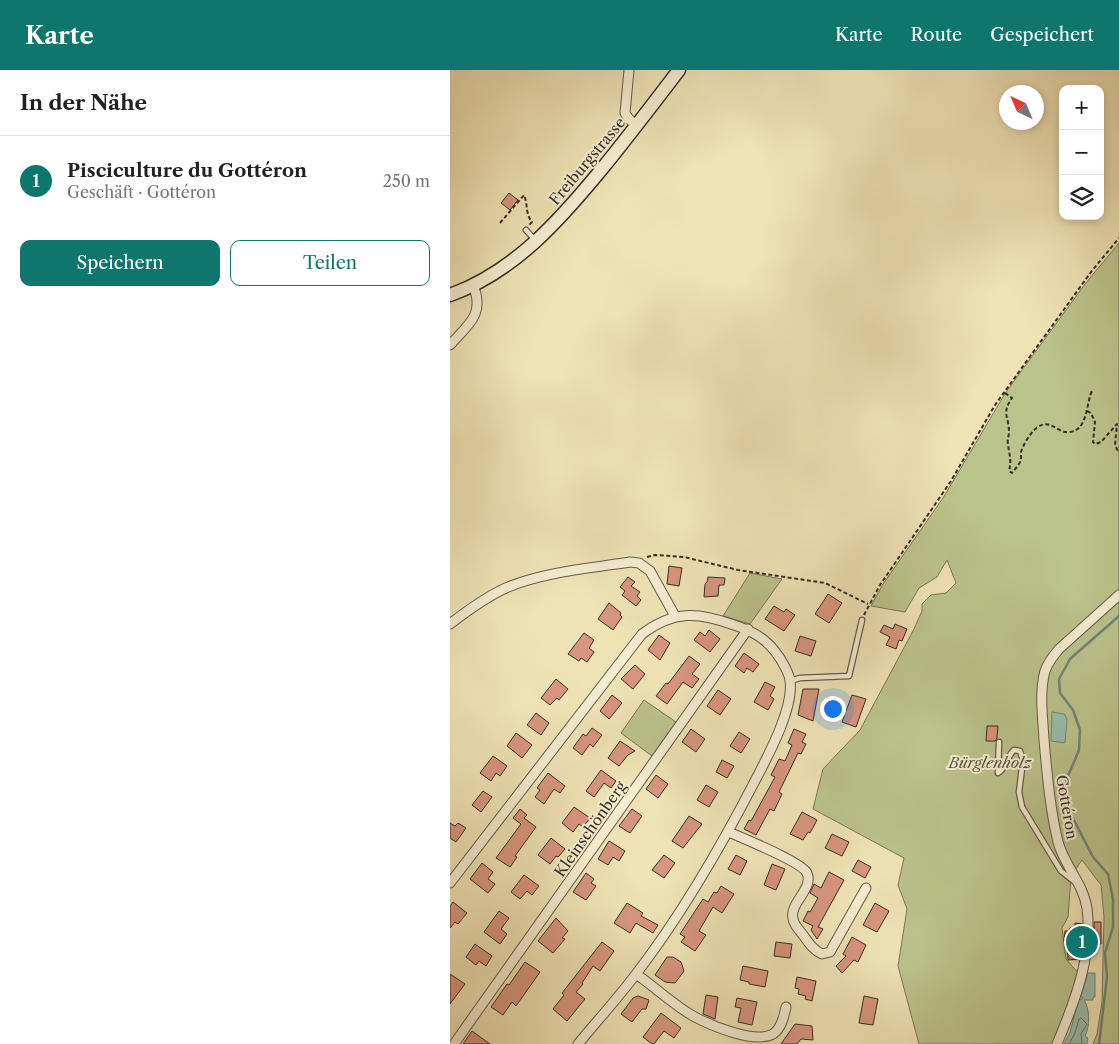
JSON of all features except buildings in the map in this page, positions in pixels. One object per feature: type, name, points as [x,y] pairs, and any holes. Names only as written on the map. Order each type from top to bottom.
[{"type":"main road","name":"Freiburgstrasse","points":[[450,295],[473,285],[510,263],[536,242],[574,203],[637,126],[679,70]]},
{"type":"street","points":[[630,70],[625,112],[629,119],[637,126]]},
{"type":"street","points":[[450,345],[472,320],[478,308],[477,294],[473,285]]},
{"type":"street","points":[[450,624],[492,594],[517,584],[568,572],[630,562],[639,563],[650,571],[675,616]]},
{"type":"street","name":"Gottéron","points":[[1057,1044],[1074,1001],[1082,973],[1087,944],[1087,906],[1079,883],[1058,843],[1047,773],[1042,688],[1052,657],[1119,595]]},
{"type":"street","points":[[450,883],[642,634],[655,625],[675,616],[694,615],[721,620],[748,630],[765,640],[779,655],[790,681],[789,701],[772,750],[729,832],[691,895],[636,974],[578,1044]]},
{"type":"street","name":"Kleinschönberg","points":[[454,1044],[748,630]]},
{"type":"street","points":[[729,832],[802,866],[807,873],[808,883],[793,913],[793,920],[815,951],[822,954],[830,952],[866,888]]},
{"type":"street","points":[[636,974],[695,1017],[736,1034],[757,1037],[772,1035],[779,1028],[786,1008]]},
{"type":"lane","points":[[526,230],[536,242]]},
{"type":"lane","points":[[790,681],[800,678],[849,676],[862,620]]},
{"type":"lane","points":[[999,742],[998,773],[1003,770],[1010,753],[1014,750],[1020,751],[1023,754],[1019,792],[1022,807],[1061,871],[1079,883]]},
{"type":"path","points":[[500,223],[524,195],[526,198],[526,213],[532,222],[526,230]]},
{"type":"path","points":[[862,620],[868,605],[951,481],[1004,392],[1091,272],[1119,238]]},
{"type":"path","points":[[1004,392],[1012,398],[1007,405],[1005,415],[1009,431],[1007,443],[1011,462],[1009,471],[1012,472],[1020,461],[1022,451],[1037,427],[1044,424],[1052,425],[1067,433],[1079,428],[1087,411],[1089,396],[1092,391]]},
{"type":"path","points":[[1087,411],[1091,413],[1095,422],[1093,442],[1096,444],[1101,442],[1117,424],[1115,445],[1119,453]]},
{"type":"path","points":[[639,563],[643,558],[655,555],[684,557],[738,570],[826,583],[868,605]]},
{"type":"green space","name":"Bürglenholz","points":[[1119,243],[1119,1044],[1093,1044],[1097,1034],[1102,1002],[1104,917],[1101,885],[1082,860],[1071,876],[1068,917],[1062,928],[1066,959],[1079,974],[1059,1044],[919,1044],[898,966],[907,909],[898,885],[904,858],[813,809],[823,769],[860,730],[914,629],[922,611],[922,604],[931,595],[946,593],[956,583],[947,560],[937,577],[919,588],[905,612],[871,606],[883,584],[943,498],[1006,392],[1085,284]]},
{"type":"green space","points":[[750,573],[782,579],[750,624],[723,616]]},
{"type":"green space","points":[[644,700],[676,722],[652,756],[621,733]]},
{"type":"water","points":[[1052,712],[1064,714],[1067,719],[1065,743],[1051,741]]},
{"type":"water","points":[[1088,973],[1095,973],[1095,997],[1093,997],[1093,1000],[1084,1000],[1089,1018],[1085,1036],[1088,1038],[1087,1044],[1064,1044],[1070,1032],[1079,999],[1083,999],[1081,996]]},
{"type":"waterway","points":[[1099,1044],[1107,977],[1105,953],[1113,927],[1113,899],[1108,874],[1093,857],[1064,801],[1065,783],[1079,750],[1080,730],[1073,710],[1060,693],[1059,679],[1070,659],[1119,616]]},
{"type":"place","name":"Pisciculture du Gottéron","points":[[1082,942]]}]
